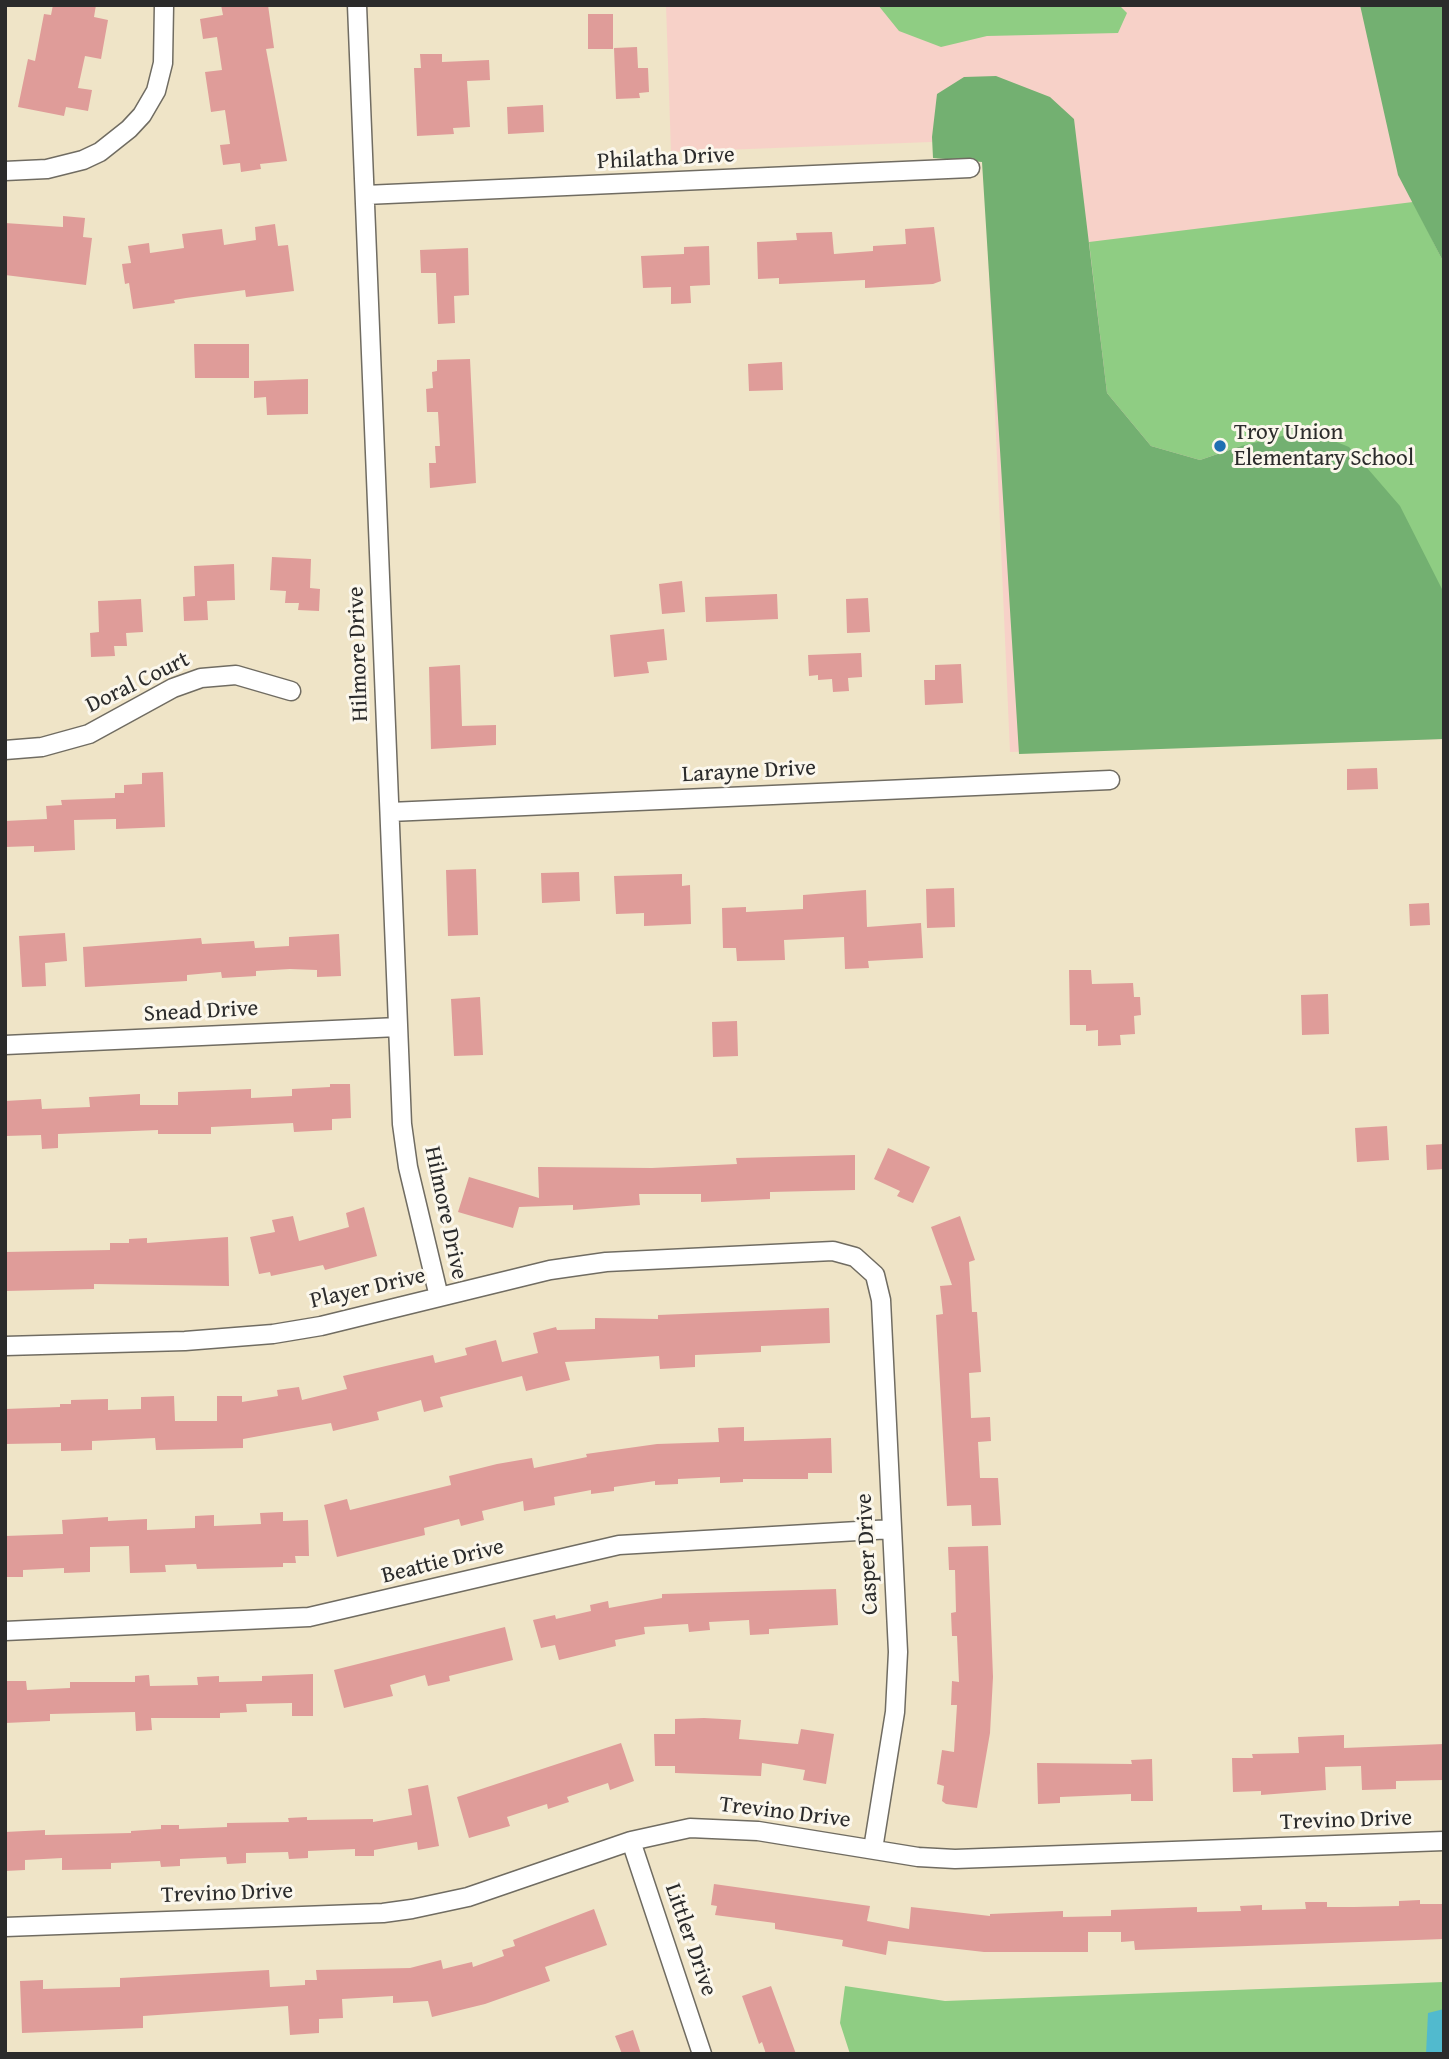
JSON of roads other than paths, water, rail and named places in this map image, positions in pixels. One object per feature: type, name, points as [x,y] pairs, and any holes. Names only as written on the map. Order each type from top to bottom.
[{"type":"street","points":[[5,171],[47,169],[74,163],[100,152],[129,129],[142,115],[156,91],[163,63],[164,5]]},
{"type":"street","name":"Hilmore Drive","points":[[357,5],[398,1027],[406,1156],[439,1297]]},
{"type":"street","name":"Philatha Drive","points":[[365,195],[970,169]]},
{"type":"street","name":"Doral Court","points":[[5,750],[42,747],[89,734],[173,688],[201,678],[236,675],[290,691]]},
{"type":"street","name":"Larayne Drive","points":[[390,812],[1110,780]]},
{"type":"street","name":"Snead Drive","points":[[5,1045],[398,1027]]},
{"type":"street","name":"Player Drive","points":[[5,1346],[185,1341],[273,1334],[550,1270],[606,1262],[834,1251],[844,1251],[861,1261]]},
{"type":"street","name":"Casper Drive","points":[[861,1261],[875,1275],[881,1300],[897,1679],[873,1849]]},
{"type":"street","name":"Beattie Drive","points":[[5,1631],[309,1618],[619,1545],[892,1528]]},
{"type":"street","name":"Trevino Drive","points":[[5,1927],[412,1909],[468,1897],[631,1841],[676,1830],[724,1828],[918,1857],[985,1859],[1444,1841]]},
{"type":"street","name":"Littler Drive","points":[[631,1841],[702,2054]]},
{"type":"water","points":[[1444,2009],[1444,2054],[1426,2054],[1428,2013]]},
{"type":"place","name":"Troy Union Elementary School","points":[[1220,446]]}]
